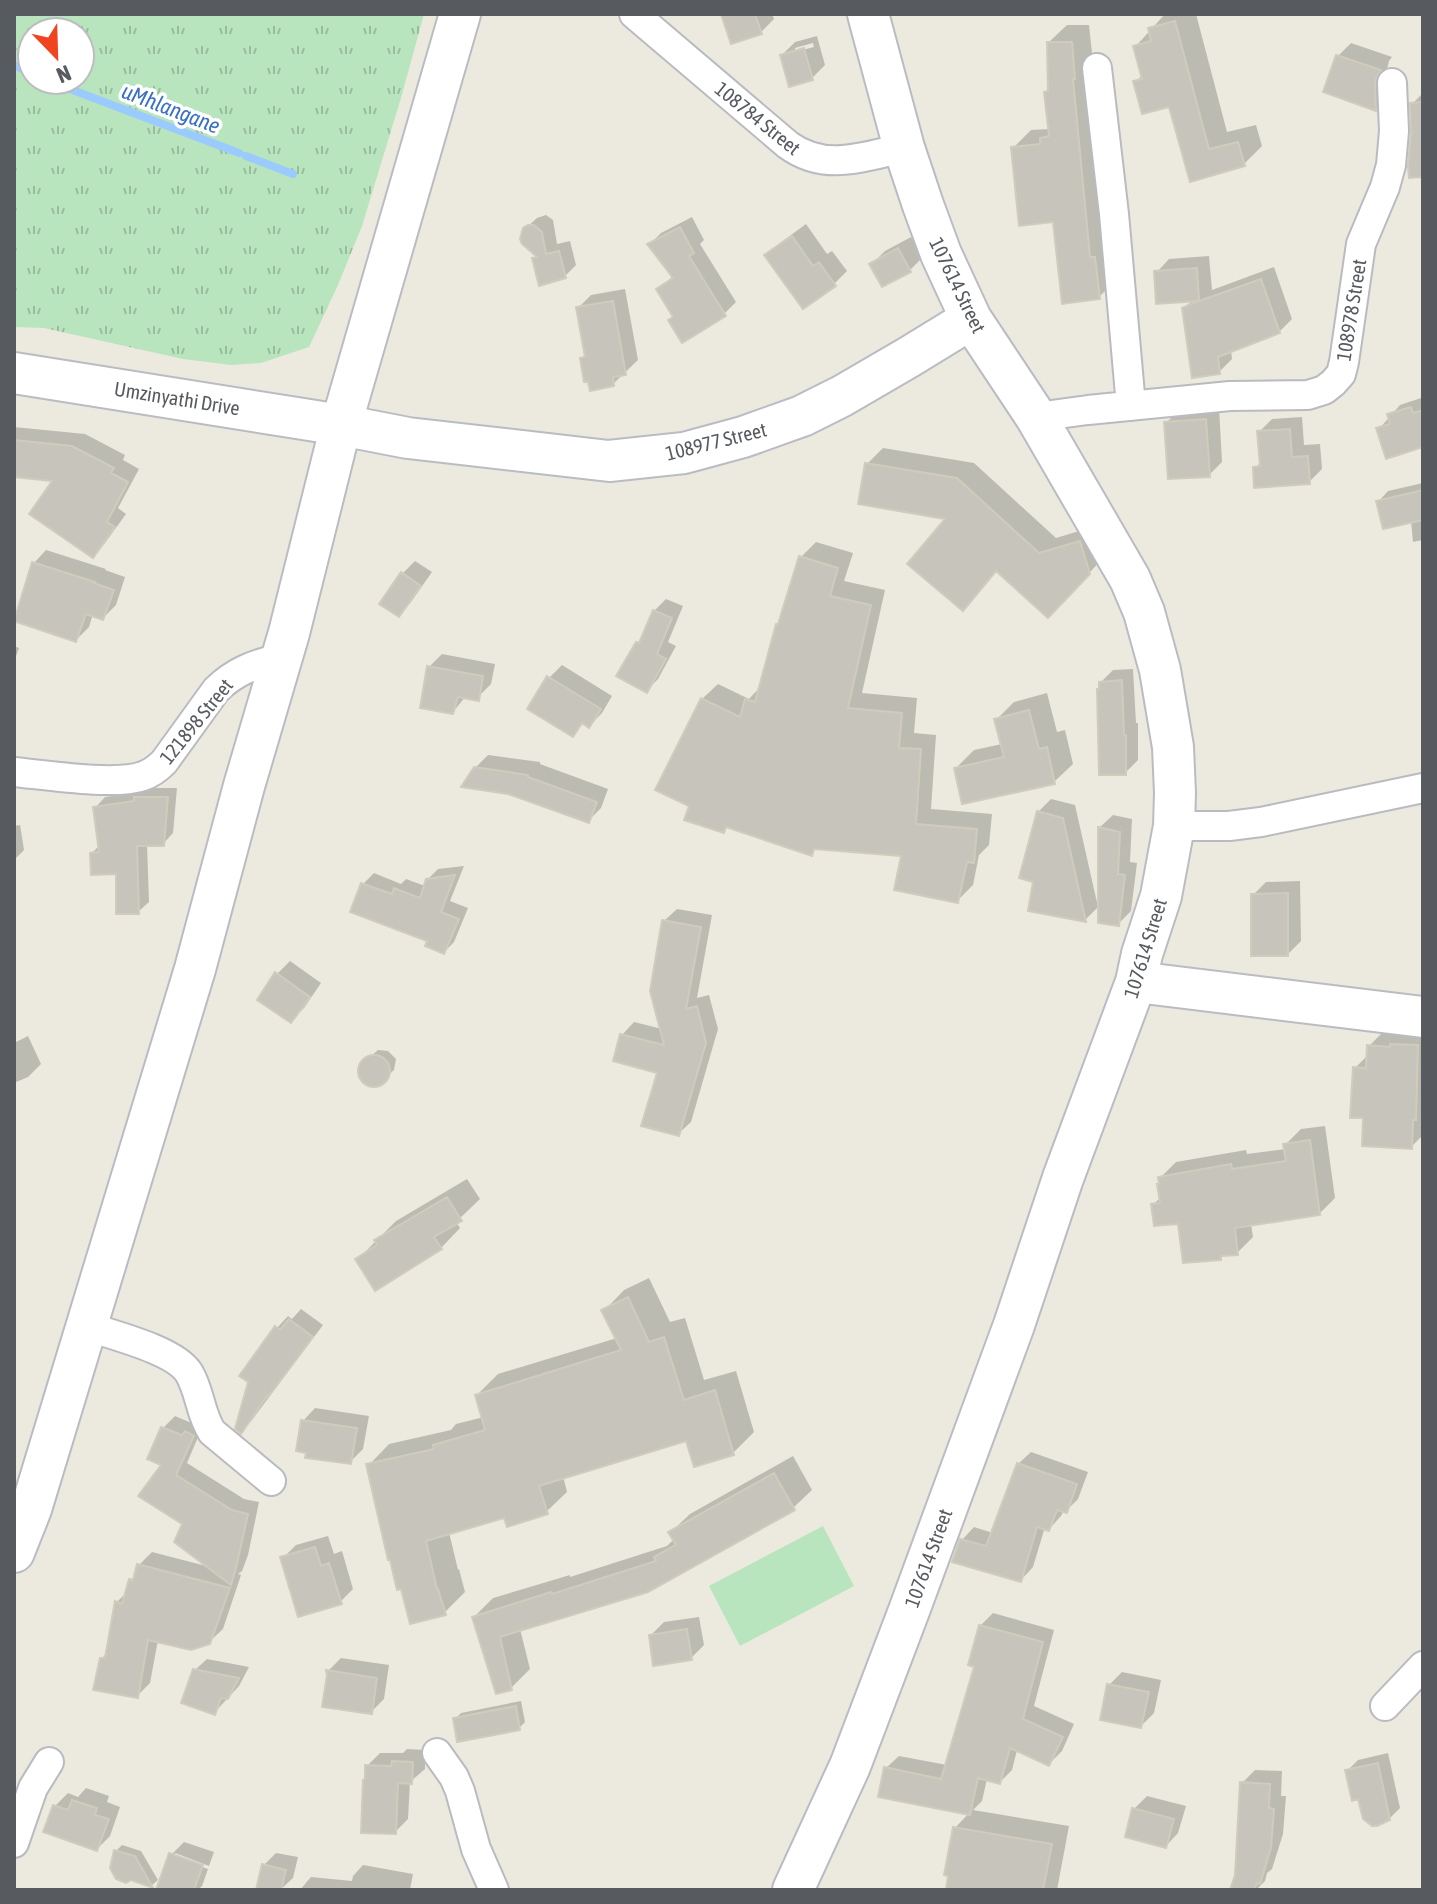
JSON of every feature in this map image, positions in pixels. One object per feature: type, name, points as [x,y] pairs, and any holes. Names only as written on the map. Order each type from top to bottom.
[{"type":"street","points":[[14,1552],[31,1509],[195,969],[281,658],[341,425],[460,14]]},
{"type":"street","name":"108784 Street","points":[[634,14],[801,155],[830,162],[904,148]]},
{"type":"street","name":"107614 Street","points":[[793,1890],[850,1766],[1014,1325],[1063,1178],[1136,982],[1161,896],[1174,826],[1173,747],[1160,670],[1144,612],[1130,579],[1036,417],[971,319],[941,254],[904,148],[868,14]]},
{"type":"street","points":[[1097,68],[1131,406]]},
{"type":"street","name":"108978 Street","points":[[1036,417],[1230,396],[1308,395],[1324,390],[1333,383],[1341,374],[1344,362],[1361,244],[1391,165],[1394,131],[1392,83]]},
{"type":"street","name":"108977 Street","points":[[341,425],[408,438],[609,461],[684,453],[802,416],[971,319]]},
{"type":"street","name":"Umzinyathi Drive","points":[[14,373],[341,425]]},
{"type":"street","name":"121898 Street","points":[[14,772],[111,779],[145,776],[164,762],[225,681],[253,664],[281,658]]},
{"type":"street","points":[[1174,826],[1229,826],[1261,822],[1423,788]]},
{"type":"street","points":[[1136,982],[1423,1017]]},
{"type":"street","points":[[86,1326],[149,1347],[178,1362],[190,1375],[212,1432],[271,1481]]},
{"type":"street","points":[[1385,1706],[1423,1666]]},
{"type":"street","points":[[437,1753],[460,1791],[476,1849],[494,1890]]},
{"type":"street","points":[[14,1843],[33,1788],[49,1762]]},
{"type":"green space","points":[[14,14],[424,14],[362,226],[309,347],[261,363],[231,365],[183,359],[44,328],[14,327]]},
{"type":"green space","points":[[823,1526],[854,1586],[740,1646],[709,1586]]},
{"type":"building","points":[[721,14],[755,14],[762,34],[731,44]]},
{"type":"building","points":[[1175,21],[1209,149],[1238,142],[1245,166],[1190,182],[1169,107],[1142,114],[1133,81],[1142,79],[1133,46],[1151,41],[1148,28]]},
{"type":"building","points":[[1047,42],[1072,42],[1090,257],[1095,257],[1100,299],[1062,304],[1053,222],[1019,226],[1011,147],[1040,144],[1040,138],[1049,136],[1044,92],[1048,91]]},
{"type":"building","points":[[804,48],[813,80],[789,87],[780,55]]},
{"type":"building","points":[[1336,55],[1381,70],[1375,83],[1376,111],[1323,92]]},
{"type":"building","points":[[1423,102],[1423,177],[1409,178],[1410,103]]},
{"type":"building","points":[[534,225],[542,232],[546,254],[559,251],[566,278],[539,286],[532,258],[537,257],[520,239],[523,228]]},
{"type":"building","points":[[680,227],[694,253],[689,256],[726,316],[682,343],[668,320],[673,317],[656,289],[673,278],[647,244]]},
{"type":"building","points":[[792,236],[813,266],[819,262],[836,286],[803,309],[764,255]]},
{"type":"building","points":[[898,248],[911,272],[882,287],[869,264]]},
{"type":"building","points":[[1197,268],[1199,301],[1156,304],[1154,271]]},
{"type":"building","points":[[1261,279],[1280,333],[1218,357],[1220,374],[1192,378],[1182,308]]},
{"type":"building","points":[[613,301],[626,375],[613,377],[614,386],[590,391],[588,382],[584,382],[580,358],[585,357],[576,307]]},
{"type":"building","points":[[1411,407],[1413,413],[1423,410],[1423,447],[1386,459],[1376,428],[1390,424],[1387,414]]},
{"type":"building","points":[[1206,419],[1210,477],[1168,479],[1164,422]]},
{"type":"building","points":[[1290,429],[1292,457],[1308,456],[1310,484],[1254,488],[1253,467],[1260,466],[1257,431]]},
{"type":"building","points":[[14,440],[72,446],[114,468],[111,473],[128,482],[107,522],[115,527],[93,558],[29,514],[52,481],[14,477]]},
{"type":"building","points":[[865,463],[957,478],[1039,553],[1080,541],[1090,574],[1048,618],[996,571],[963,611],[907,564],[945,519],[858,504]]},
{"type":"building","points":[[1423,490],[1423,520],[1383,529],[1376,501]]},
{"type":"building","points":[[799,556],[838,568],[830,596],[871,605],[848,708],[902,713],[899,748],[921,749],[916,824],[977,829],[974,863],[967,862],[958,903],[894,890],[901,856],[814,849],[812,856],[726,827],[724,833],[684,820],[689,806],[655,790],[701,698],[740,717],[745,699],[755,702],[776,624]]},
{"type":"building","points":[[32,562],[114,590],[103,620],[86,614],[76,642],[14,621]]},
{"type":"building","points":[[401,572],[421,586],[399,617],[379,604]]},
{"type":"building","points":[[653,610],[672,618],[657,654],[666,659],[647,693],[616,676],[636,642],[639,643]]},
{"type":"building","points":[[427,666],[483,676],[479,701],[458,697],[453,714],[420,708]]},
{"type":"building","points":[[547,676],[601,709],[589,728],[582,723],[573,737],[527,709]]},
{"type":"building","points":[[1122,680],[1126,775],[1099,775],[1097,689],[1099,682]]},
{"type":"building","points":[[1029,710],[1039,749],[1047,747],[1055,784],[962,804],[954,768],[1004,757],[994,719]]},
{"type":"building","points":[[474,767],[528,775],[597,802],[589,823],[508,794],[461,787]]},
{"type":"building","points":[[134,797],[168,797],[164,846],[137,846],[139,914],[116,914],[116,874],[91,875],[90,853],[99,852],[93,807],[134,801]]},
{"type":"building","points":[[1037,811],[1063,818],[1086,922],[1028,911],[1033,882],[1019,878]]},
{"type":"building","points":[[1098,827],[1120,832],[1118,874],[1125,875],[1119,926],[1098,923]]},
{"type":"building","points":[[455,875],[441,912],[459,919],[444,954],[425,946],[427,941],[350,912],[361,883],[392,894],[394,888],[420,898],[426,879]]},
{"type":"building","points":[[1288,893],[1288,956],[1251,956],[1251,894]]},
{"type":"building","points":[[662,920],[701,927],[686,1009],[697,1006],[706,1043],[679,1136],[641,1126],[657,1073],[613,1061],[620,1034],[664,1045],[650,991]]},
{"type":"building","points":[[275,972],[310,997],[291,1023],[257,1000]]},
{"type":"building","points":[[1390,1044],[1418,1045],[1412,1149],[1362,1146],[1363,1118],[1350,1118],[1353,1067],[1366,1068],[1367,1045],[1390,1047]]},
{"type":"building","points":[[374,1055],[385,1060],[390,1071],[385,1082],[374,1087],[363,1082],[358,1071],[363,1060]]},
{"type":"building","points":[[1310,1140],[1320,1215],[1235,1228],[1238,1255],[1221,1256],[1221,1260],[1183,1263],[1178,1224],[1154,1226],[1151,1204],[1160,1203],[1158,1177],[1231,1164],[1232,1169],[1286,1161],[1283,1144]]},
{"type":"building","points":[[447,1197],[462,1221],[434,1237],[442,1249],[375,1291],[355,1259],[377,1245],[374,1240]]},
{"type":"building","points":[[628,1297],[649,1342],[664,1337],[684,1400],[715,1390],[734,1455],[694,1467],[686,1441],[539,1486],[548,1514],[507,1527],[504,1518],[426,1541],[446,1615],[410,1624],[401,1589],[397,1590],[388,1560],[366,1464],[434,1449],[433,1445],[485,1430],[475,1395],[621,1350],[601,1310]]},
{"type":"building","points":[[289,1319],[313,1337],[241,1434],[235,1429],[248,1382],[239,1376],[275,1326],[280,1330]]},
{"type":"building","points":[[301,1420],[357,1428],[351,1464],[305,1458],[306,1453],[296,1451]]},
{"type":"building","points":[[161,1427],[182,1435],[185,1431],[194,1436],[176,1475],[232,1510],[248,1514],[231,1585],[174,1542],[182,1524],[138,1496],[161,1465],[147,1459]]},
{"type":"building","points":[[1017,1463],[1077,1484],[1067,1513],[1057,1510],[1049,1531],[1037,1527],[1021,1582],[952,1562],[960,1539],[986,1546]]},
{"type":"building","points":[[774,1473],[795,1510],[648,1592],[500,1637],[512,1690],[496,1694],[472,1617],[656,1561],[654,1557],[676,1545],[668,1532]]},
{"type":"building","points":[[315,1547],[321,1566],[329,1563],[342,1604],[298,1617],[280,1557]]},
{"type":"building","points":[[137,1564],[230,1588],[210,1644],[191,1650],[148,1640],[138,1698],[93,1690],[100,1658],[105,1658],[115,1601],[122,1604]]},
{"type":"building","points":[[979,1625],[1043,1642],[1023,1719],[1063,1737],[1049,1766],[1010,1748],[1000,1784],[978,1778],[970,1815],[878,1797],[884,1767],[941,1779],[974,1667],[968,1665]]},
{"type":"building","points":[[687,1629],[692,1660],[653,1666],[649,1635]]},
{"type":"building","points":[[193,1669],[239,1678],[228,1699],[221,1698],[215,1715],[181,1703]]},
{"type":"building","points":[[326,1670],[377,1678],[372,1714],[322,1707]]},
{"type":"building","points":[[1107,1684],[1149,1692],[1141,1728],[1100,1720]]},
{"type":"building","points":[[516,1706],[520,1730],[457,1742],[453,1718]]},
{"type":"building","points":[[392,1761],[413,1762],[412,1784],[398,1783],[396,1834],[361,1833],[365,1765],[391,1766]]},
{"type":"building","points":[[1378,1763],[1390,1820],[1372,1826],[1363,1819],[1358,1799],[1352,1801],[1345,1770]]},
{"type":"building","points":[[1240,1782],[1270,1784],[1269,1808],[1274,1809],[1271,1848],[1260,1884],[1257,1883],[1254,1890],[1230,1890],[1235,1875]]},
{"type":"building","points":[[72,1800],[97,1808],[95,1815],[109,1819],[97,1851],[43,1832],[53,1805],[68,1810]]},
{"type":"building","points":[[1132,1808],[1174,1819],[1166,1848],[1125,1837]]},
{"type":"building","points":[[953,1827],[1052,1844],[1043,1890],[946,1890],[948,1876],[944,1875]]},
{"type":"building","points":[[114,1850],[135,1856],[153,1888],[131,1880],[126,1883],[116,1879],[110,1868]]},
{"type":"building","points":[[169,1853],[203,1865],[194,1890],[156,1890]]},
{"type":"building","points":[[262,1864],[286,1870],[281,1890],[256,1890]]},
{"type":"waterway","name":"uMhlangane","points":[[88,96],[239,153]]},
{"type":"waterway","name":"uMhlangane","points":[[246,156],[293,174]]}]
